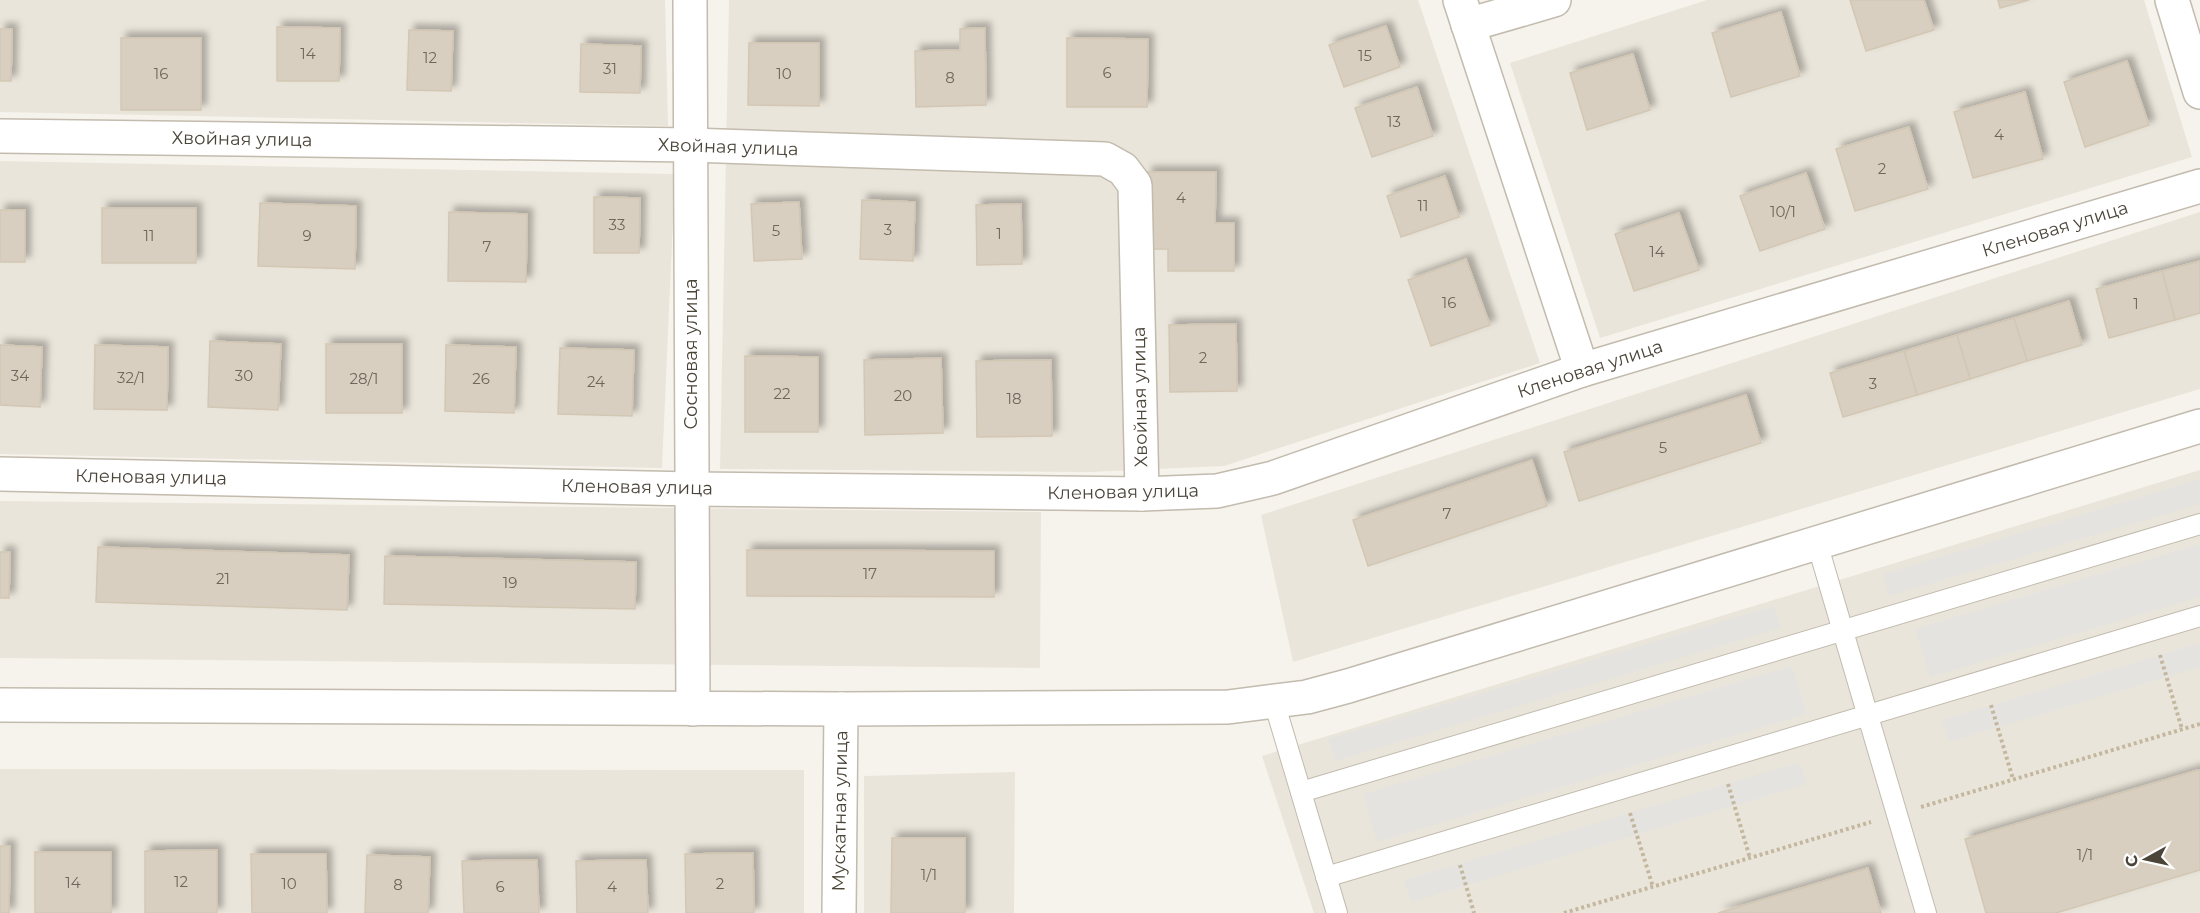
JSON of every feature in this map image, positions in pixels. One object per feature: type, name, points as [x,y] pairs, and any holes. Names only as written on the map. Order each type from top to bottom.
[{"type":"street","name":"Сосновая улица","points":[[690,0],[693,709]]},
{"type":"street","points":[[1554,0],[1464,12],[1582,370]]},
{"type":"street","points":[[2172,0],[2200,92]]},
{"type":"street","name":"Хвойная улица","points":[[0,136],[691,145],[1105,159],[1123,169],[1135,185],[1142,494]]},
{"type":"street","name":"Кленовая улица","points":[[0,474],[692,489],[1142,494],[1217,491],[1272,478],[1582,370],[2200,186]]},
{"type":"street","points":[[0,705],[841,709],[1228,707],[1274,702],[1307,697],[1348,686],[2200,426]]},
{"type":"street","name":"Мускатная улица","points":[[839,913],[841,709]]},
{"type":"lane","points":[[1301,792],[2200,524]]},
{"type":"lane","points":[[1817,543],[1926,913]]},
{"type":"lane","points":[[1326,877],[2200,616]]},
{"type":"lane","points":[[1274,702],[1336,913]]},
{"type":"path","points":[[2152,630],[2182,729]]},
{"type":"path","points":[[1984,681],[2013,779]]},
{"type":"path","points":[[1721,759],[1750,858]]},
{"type":"path","points":[[1623,788],[1653,887]]},
{"type":"path","points":[[1452,839],[1474,913]]},
{"type":"shaded area","points":[[0,0],[665,0],[668,126],[0,112]]},
{"type":"shaded area","points":[[729,0],[1418,0],[1540,363],[1224,466],[1090,472],[720,469]]},
{"type":"shaded area","points":[[1707,0],[2144,0],[2192,157],[1600,338],[1510,63]]},
{"type":"shaded area","points":[[0,161],[675,174],[662,468],[0,454]]},
{"type":"shaded area","points":[[2200,212],[2200,389],[1293,662],[1261,515]]},
{"type":"shaded area","points":[[2200,470],[2200,913],[1314,913],[1262,756]]},
{"type":"shaded area","points":[[2200,479],[2200,504],[1889,596],[1883,574]]},
{"type":"shaded area","points":[[0,501],[1041,512],[1040,668],[0,658]]},
{"type":"shaded area","points":[[2200,544],[2200,597],[1930,677],[1915,629]]},
{"type":"shaded area","points":[[1774,606],[1781,628],[1335,761],[1328,739]]},
{"type":"shaded area","points":[[2200,643],[2200,667],[1949,742],[1942,720]]},
{"type":"shaded area","points":[[1792,666],[1807,714],[1377,842],[1363,794]]},
{"type":"shaded area","points":[[1800,762],[1807,784],[1411,902],[1404,880]]},
{"type":"shaded area","points":[[0,769],[804,770],[804,913],[0,913]]},
{"type":"shaded area","points":[[1015,772],[1014,913],[864,913],[864,776]]},
{"type":"building","points":[[1850,0],[1924,0],[1934,30],[1866,51]]},
{"type":"building","points":[[1998,0],[2029,0],[2000,8]]},
{"type":"building","points":[[1781,12],[1800,76],[1731,97],[1712,33]]},
{"type":"building","points":[[1386,26],[1400,67],[1344,87],[1329,45]]},
{"type":"building","points":[[277,27],[340,28],[339,81],[277,81]]},
{"type":"building","points":[[985,28],[986,105],[916,107],[915,51],[960,50],[960,29]]},
{"type":"building","points":[[0,29],[12,29],[11,81],[0,81]]},
{"type":"building","points":[[409,30],[453,31],[451,91],[407,90]]},
{"type":"building","points":[[121,38],[201,38],[201,110],[121,110]]},
{"type":"building","points":[[1067,38],[1148,39],[1147,107],[1067,107]]},
{"type":"building","points":[[749,43],[819,43],[819,106],[748,105]]},
{"type":"building","points":[[581,44],[641,46],[640,93],[580,92]]},
{"type":"building","points":[[1633,54],[1650,110],[1587,130],[1570,73]]},
{"type":"building","points":[[2127,61],[2149,125],[2085,147],[2064,82]]},
{"type":"building","points":[[1417,87],[1433,136],[1372,157],[1355,108]]},
{"type":"building","points":[[2025,92],[2043,159],[1973,178],[1954,112]]},
{"type":"building","points":[[1909,127],[1928,189],[1855,211],[1836,149]]},
{"type":"building","points":[[1147,172],[1216,172],[1215,223],[1234,223],[1234,271],[1168,271],[1168,249],[1146,249]]},
{"type":"building","points":[[1806,173],[1825,229],[1760,251],[1740,196]]},
{"type":"building","points":[[1445,176],[1459,217],[1401,237],[1387,196]]},
{"type":"building","points":[[594,197],[640,198],[639,253],[594,253]]},
{"type":"building","points":[[862,200],[915,202],[913,261],[860,259]]},
{"type":"building","points":[[799,202],[802,259],[754,261],[751,204]]},
{"type":"building","points":[[260,203],[356,206],[355,269],[258,266]]},
{"type":"building","points":[[1021,204],[1022,264],[977,265],[976,205]]},
{"type":"building","points":[[102,208],[196,208],[196,263],[102,263]]},
{"type":"building","points":[[0,210],[25,210],[25,262],[0,262]]},
{"type":"building","points":[[449,212],[527,214],[526,282],[448,281]]},
{"type":"building","points":[[1679,213],[1699,270],[1634,291],[1615,234]]},
{"type":"building","points":[[1466,259],[1490,325],[1431,346],[1408,280]]},
{"type":"building","points":[[2200,261],[2200,313],[2175,320],[2162,271]]},
{"type":"building","points":[[2162,271],[2175,320],[2109,338],[2096,289]]},
{"type":"building","points":[[2069,301],[2082,345],[2027,361],[2014,318]]},
{"type":"building","points":[[2014,318],[2027,361],[1970,379],[1957,335]]},
{"type":"building","points":[[1236,324],[1237,391],[1170,392],[1169,325]]},
{"type":"building","points":[[1957,335],[1970,379],[1917,395],[1904,351]]},
{"type":"building","points":[[210,341],[281,344],[278,410],[208,407]]},
{"type":"building","points":[[326,344],[402,344],[402,413],[326,413]]},
{"type":"building","points":[[0,345],[42,347],[40,407],[0,405]]},
{"type":"building","points":[[95,345],[168,347],[167,410],[94,409]]},
{"type":"building","points":[[446,345],[516,347],[514,413],[445,411]]},
{"type":"building","points":[[560,348],[634,350],[632,416],[558,414]]},
{"type":"building","points":[[1904,351],[1917,395],[1843,417],[1830,373]]},
{"type":"building","points":[[745,356],[818,357],[818,432],[745,432]]},
{"type":"building","points":[[941,358],[943,433],[865,435],[864,360]]},
{"type":"building","points":[[1051,360],[1052,436],[977,437],[976,361]]},
{"type":"building","points":[[1746,395],[1761,443],[1579,501],[1564,452]]},
{"type":"building","points":[[1532,460],[1547,506],[1368,566],[1353,520]]},
{"type":"building","points":[[98,547],[349,555],[347,610],[96,602]]},
{"type":"building","points":[[747,550],[994,551],[994,597],[747,596]]},
{"type":"building","points":[[0,552],[10,552],[9,598],[0,598]]},
{"type":"building","points":[[385,556],[636,562],[635,609],[384,604]]},
{"type":"building","points":[[2200,770],[2200,870],[2056,913],[1986,913],[1965,839]]},
{"type":"building","points":[[892,838],[965,838],[965,913],[891,913]]},
{"type":"building","points":[[0,846],[10,846],[9,913],[0,913]]},
{"type":"building","points":[[217,850],[217,913],[145,913],[145,851]]},
{"type":"building","points":[[35,852],[111,852],[111,913],[35,913]]},
{"type":"building","points":[[753,853],[754,913],[686,913],[685,854]]},
{"type":"building","points":[[251,854],[326,854],[327,913],[252,913]]},
{"type":"building","points":[[367,855],[430,857],[428,913],[365,913]]},
{"type":"building","points":[[537,860],[539,913],[464,913],[462,861]]},
{"type":"building","points":[[646,860],[648,913],[577,913],[576,861]]},
{"type":"building","points":[[1868,868],[1881,913],[1718,913],[1761,900]]}]
